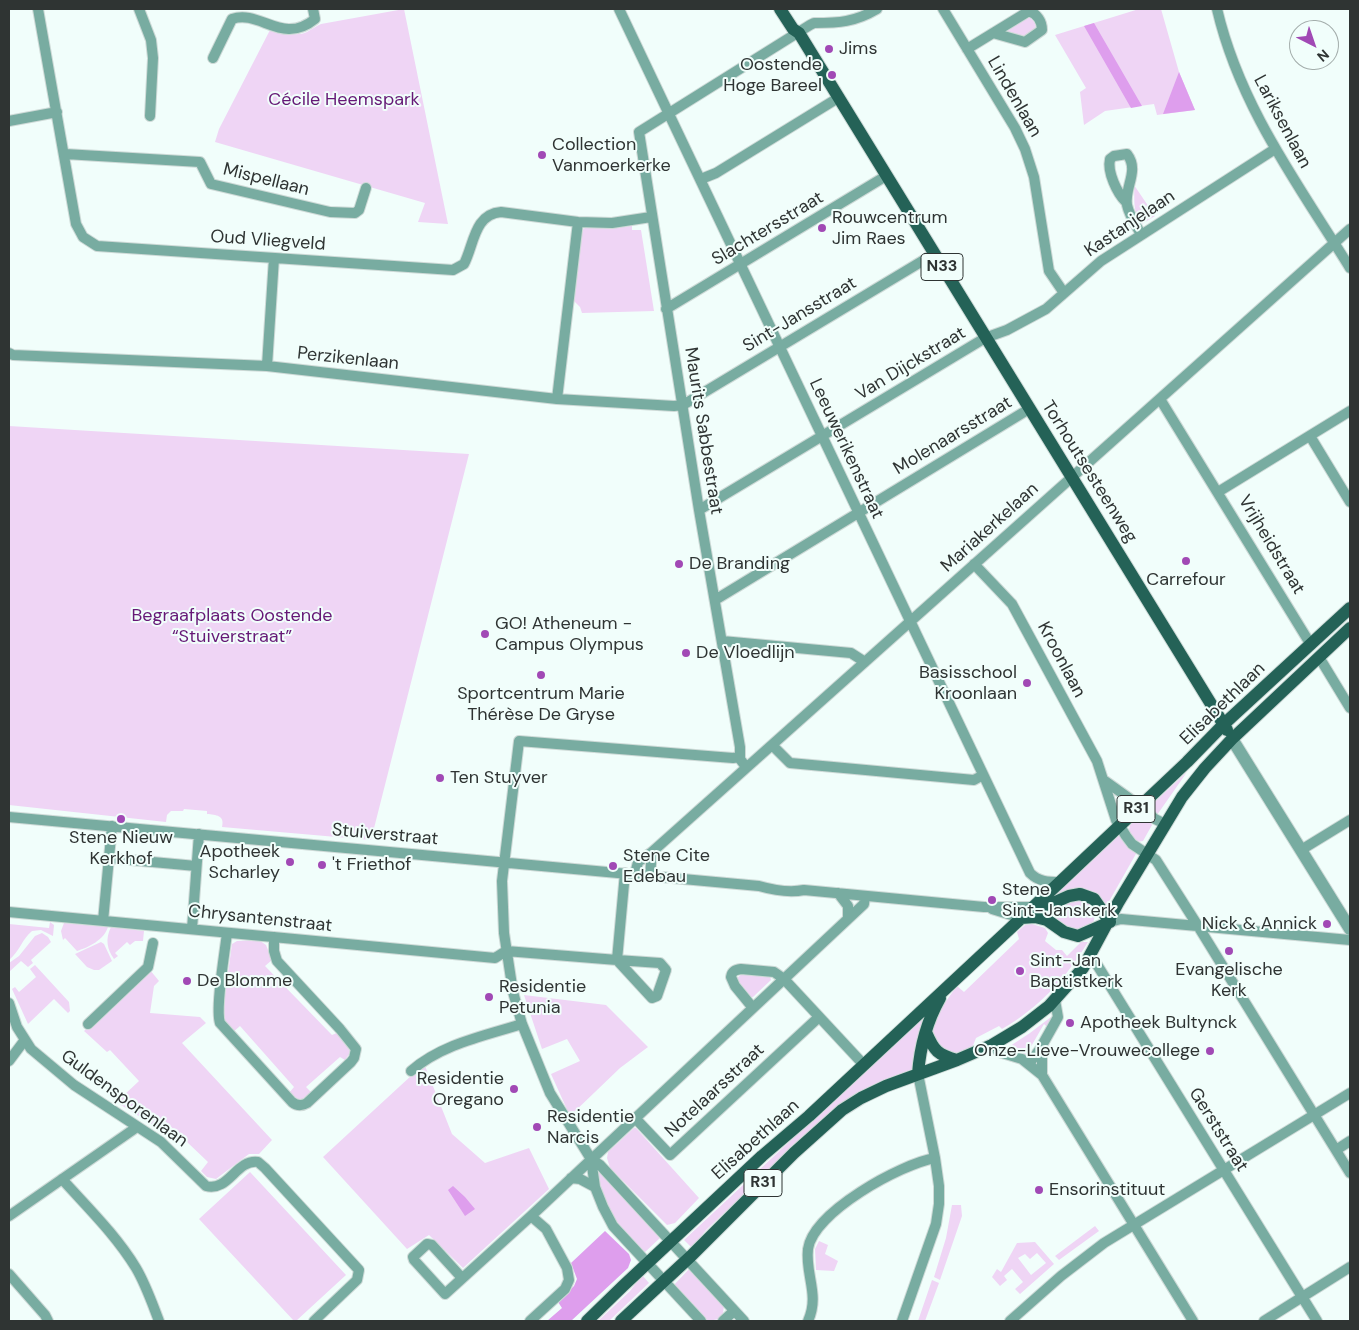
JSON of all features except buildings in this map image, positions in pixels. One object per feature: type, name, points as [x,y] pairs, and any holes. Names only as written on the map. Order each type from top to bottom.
[{"type":"main road","name":"Torhoutsesteenweg","points":[[780,9],[793,29],[798,33],[1232,738]]},
{"type":"main road","name":"Torhoutsesteenweg","points":[[789,9],[798,25],[798,33]]},
{"type":"main road","name":"Elisabethlaan","points":[[587,1321],[647,1263],[1033,908],[1187,762],[1224,724],[1350,608]]},
{"type":"main road","name":"Elisabethlaan","points":[[621,1321],[781,1166],[842,1110],[886,1086],[992,1046],[1022,1027],[1055,1000],[1077,976],[1090,956],[1110,922],[1118,903],[1182,797],[1232,738],[1350,628]]},
{"type":"main road","name":"Vrijheidstraat","points":[[1311,645],[1319,657]]},
{"type":"main road","name":"Elisabethlaan","points":[[1033,908],[1080,894],[1094,899],[1110,922]]},
{"type":"main road","points":[[1021,918],[1035,917],[1047,920],[1064,932],[1078,936],[1110,922]]},
{"type":"main road","name":"Elisabethlaan","points":[[918,1074],[920,1053],[930,1016],[948,986]]},
{"type":"main road","points":[[926,1032],[934,1050],[944,1057],[957,1060]]},
{"type":"street","name":"Oud Vliegveld","points":[[38,9],[76,224],[83,237],[97,246],[453,270],[464,264],[478,226],[486,216],[493,212],[578,222],[612,223],[651,217]]},
{"type":"street","points":[[139,9],[151,40],[153,58],[150,116]]},
{"type":"street","points":[[213,58],[232,19],[253,18],[275,28],[300,29],[306,27],[315,19],[313,9]]},
{"type":"street","name":"Leeuwerikenstraat","points":[[619,9],[1030,873],[1036,879],[1045,882],[1060,882]]},
{"type":"street","points":[[669,113],[814,23],[846,22],[867,15],[877,9]]},
{"type":"street","name":"Lindenlaan","points":[[943,9],[1011,121],[1025,148],[1034,177],[1049,271],[1064,293]]},
{"type":"street","name":"Lariksenlaan","points":[[1217,9],[1231,57],[1248,98],[1275,149],[1350,268]]},
{"type":"street","points":[[966,49],[993,33]]},
{"type":"street","points":[[700,179],[716,173],[838,98]]},
{"type":"street","points":[[9,121],[57,112]]},
{"type":"street","name":"Maurits Sabbestraat","points":[[669,113],[639,132],[651,217],[740,747],[740,757],[746,767]]},
{"type":"street","name":"Kastanjelaan","points":[[987,342],[1046,310],[1101,261],[1275,149]]},
{"type":"street","name":"Mispellaan","points":[[65,154],[200,162],[211,184],[330,212],[355,213],[359,210],[366,188]]},
{"type":"street","name":"Slachtersstraat","points":[[666,309],[886,176]]},
{"type":"street","points":[[1126,202],[1141,234]]},
{"type":"street","points":[[557,399],[578,222]]},
{"type":"street","name":"Mariakerkelaan","points":[[630,874],[638,862],[652,852],[1350,229]]},
{"type":"street","name":"Sint-Jansstraat","points":[[683,405],[934,254]]},
{"type":"street","points":[[267,366],[274,258]]},
{"type":"street","name":"Van Dijckstraat","points":[[699,510],[822,436],[987,342]]},
{"type":"street","name":"Perzikenlaan","points":[[9,353],[13,356],[267,366],[557,399],[683,405]]},
{"type":"street","name":"Vrijheidstraat","points":[[1160,400],[1311,645]]},
{"type":"street","name":"Molenaarsstraat","points":[[715,600],[1029,409]]},
{"type":"street","points":[[1218,492],[1350,411]]},
{"type":"street","points":[[1310,436],[1350,502]]},
{"type":"street","name":"Kroonlaan","points":[[974,564],[1012,604],[1097,761],[1116,820],[1120,825]]},
{"type":"street","points":[[722,641],[851,653],[865,662]]},
{"type":"street","name":"Vrijheidstraat","points":[[1319,657],[1350,708]]},
{"type":"street","name":"Torhoutsesteenweg","points":[[1232,738],[1350,929]]},
{"type":"street","points":[[740,757],[733,758],[519,741],[502,881],[506,951],[513,992],[522,1024],[550,1092],[591,1159],[600,1165],[744,1321]]},
{"type":"street","points":[[772,744],[790,763],[974,780],[983,775]]},
{"type":"street","points":[[1104,781],[1155,819],[1165,824]]},
{"type":"street","name":"Stuiverstraat","points":[[9,817],[759,886],[771,884],[796,887],[804,890],[984,907],[1033,908]]},
{"type":"street","points":[[1301,850],[1350,820]]},
{"type":"street","points":[[1120,825],[1132,844],[1156,860],[1350,1173]]},
{"type":"street","points":[[103,921],[112,826]]},
{"type":"street","points":[[192,928],[200,834]]},
{"type":"street","points":[[650,876],[652,852]]},
{"type":"street","points":[[109,858],[196,866]]},
{"type":"street","points":[[617,960],[630,874]]},
{"type":"street","points":[[838,893],[848,906],[848,919]]},
{"type":"street","points":[[462,1278],[432,1245],[427,1244],[413,1257],[445,1294],[864,904],[865,896]]},
{"type":"street","name":"Stuiverstraat","points":[[984,907],[1021,918]]},
{"type":"street","name":"Chrysantenstraat","points":[[9,912],[496,958],[506,951],[660,963],[666,970],[657,996],[652,998],[617,960]]},
{"type":"street","points":[[1110,922],[1121,919],[1350,940]]},
{"type":"street","points":[[227,933],[218,1019],[292,1102],[297,1105],[304,1105],[352,1062],[356,1049],[340,1028],[277,961],[274,951],[274,937]]},
{"type":"street","points":[[88,1024],[148,968],[153,943]]},
{"type":"street","name":"Gerststraat","points":[[1090,956],[1317,1321]]},
{"type":"street","points":[[753,1008],[730,977],[736,970],[774,972],[784,979],[864,1065]]},
{"type":"street","points":[[1029,1064],[1058,1017],[1055,1000]]},
{"type":"street","name":"Guldensporenlaan","points":[[9,1003],[17,1027],[24,1041],[31,1049],[63,1076],[161,1142],[206,1186],[212,1187],[222,1184],[247,1163],[258,1162],[265,1168],[359,1270],[357,1280],[315,1321]]},
{"type":"street","name":"Notelaarsstraat","points":[[634,1118],[670,1155],[819,1017]]},
{"type":"street","points":[[411,1071],[426,1059],[448,1048],[522,1024]]},
{"type":"street","points":[[9,1061],[24,1041]]},
{"type":"street","points":[[992,1046],[999,1052],[1022,1059],[1042,1074],[1133,1226],[1193,1321]]},
{"type":"street","points":[[1040,1049],[1042,1074]]},
{"type":"street","points":[[902,1321],[936,1224],[939,1204],[939,1186],[935,1158],[918,1074]]},
{"type":"street","points":[[1010,1321],[1061,1276],[1104,1244],[1350,1093]]},
{"type":"street","points":[[9,1216],[137,1127]]},
{"type":"street","points":[[1336,1150],[1350,1141]]},
{"type":"street","points":[[808,1321],[814,1297],[808,1250],[810,1241],[816,1233],[842,1205],[873,1183],[890,1174],[935,1158]]},
{"type":"street","points":[[591,1159],[594,1186],[602,1208],[614,1226],[702,1321]]},
{"type":"street","points":[[571,1178],[580,1179],[594,1186]]},
{"type":"street","points":[[62,1179],[126,1253],[140,1276],[159,1321]]},
{"type":"street","points":[[530,1321],[565,1289],[569,1280],[566,1268],[546,1229],[531,1216]]},
{"type":"street","points":[[1264,1321],[1350,1267]]},
{"type":"street","points":[[9,1274],[45,1315],[48,1321]]},
{"type":"street","points":[[722,1321],[734,1311]]},
{"type":"green space","name":"Cécile Heemspark","points":[[404,9],[448,224],[418,222],[425,203],[215,142],[219,129],[270,30],[298,34],[307,32],[321,24]]},
{"type":"green space","points":[[1139,9],[1161,9],[1179,72],[1195,110],[1157,115],[1154,104],[1105,111],[1084,125],[1080,92],[1086,88],[1055,35]]},
{"type":"green space","points":[[1030,17],[1036,24],[1035,30],[1024,37],[1006,32],[1005,30]]},
{"type":"green space","points":[[1134,185],[1155,216],[1142,224],[1135,210]]},
{"type":"green space","points":[[632,226],[632,230],[641,230],[654,311],[582,313],[580,307],[574,301],[581,231],[586,227]]},
{"type":"green space","name":"Begraafplaats Oostende “Stuiverstraat”","points":[[9,426],[469,454],[371,840],[222,827],[221,818],[216,815],[207,814],[207,811],[184,809],[183,811],[171,811],[167,815],[166,822],[9,805]]},
{"type":"green space","points":[[1187,772],[1157,815],[1147,809]]},
{"type":"green space","points":[[1142,817],[1150,821],[1152,825],[1143,841],[1138,841],[1129,832],[1132,823]]},
{"type":"green space","points":[[1119,834],[1127,846],[1137,852],[1107,905],[1101,900],[1054,896]]},
{"type":"green space","points":[[1076,900],[1088,901],[1095,914],[1093,923],[1080,930],[1074,930],[1060,924],[1053,917],[1052,913],[1052,909]]},
{"type":"green space","points":[[50,922],[54,925],[53,936],[41,930],[32,931],[9,960],[9,924],[49,928]]},
{"type":"green space","points":[[64,923],[108,927],[100,939],[77,951],[65,938],[63,940],[61,931]]},
{"type":"green space","points":[[1032,924],[1045,928],[1048,933],[1045,941],[1056,950],[1062,950],[1067,956],[1081,942],[1088,942],[1061,980],[1028,1012],[1002,1029],[999,1026],[976,1038],[972,1048],[952,1054],[942,1052],[935,1040],[933,1027],[942,1008],[957,986],[964,992],[1019,939],[1017,932],[1025,925]]},
{"type":"green space","points":[[111,927],[144,931],[143,941],[135,941],[130,945],[127,942],[115,953],[118,956],[114,959],[108,944]]},
{"type":"green space","points":[[42,933],[51,942],[31,960],[33,963],[28,967],[21,961],[9,972],[9,963],[19,956],[35,936]]},
{"type":"green space","points":[[259,940],[266,945],[272,960],[265,966],[332,1035],[339,1032],[352,1050],[345,1060],[340,1057],[306,1087],[312,1093],[304,1100],[296,1100],[289,1093],[294,1087],[240,1026],[232,1033],[222,1017],[232,944],[237,941]]},
{"type":"green space","points":[[101,942],[104,944],[112,961],[99,970],[94,970],[87,967],[75,954]]},
{"type":"green space","points":[[35,965],[69,1002],[70,1011],[68,1013],[54,999],[28,1024],[12,989],[15,987],[19,992],[36,977],[30,969]]},
{"type":"green space","points":[[150,970],[159,981],[154,986],[150,1013],[200,1017],[206,1023],[182,1043],[272,1140],[259,1154],[249,1154],[216,1179],[207,1177],[201,1171],[208,1162],[165,1121],[158,1125],[153,1125],[113,1100],[123,1096],[139,1081],[110,1050],[107,1052],[84,1031]]},
{"type":"green space","points":[[743,973],[770,976],[771,980],[750,998],[737,982],[737,978]]},
{"type":"green space","points":[[524,995],[606,1005],[648,1047],[620,1068],[570,1116],[551,1074],[580,1061],[567,1039],[542,1049]]},
{"type":"green space","points":[[1051,1017],[1052,1020],[1048,1028],[1044,1024],[1025,1057],[1004,1050],[1030,1033]]},
{"type":"green space","points":[[921,1019],[923,1020],[916,1045],[915,1068],[880,1082],[817,1126],[706,1230],[692,1248],[684,1240]]},
{"type":"green space","points":[[425,1066],[452,1134],[485,1163],[529,1148],[549,1189],[463,1268],[429,1235],[407,1249],[323,1157],[412,1075]]},
{"type":"green space","points":[[634,1128],[699,1198],[675,1223],[667,1225],[610,1168],[607,1158],[608,1152]]},
{"type":"green space","points":[[597,1170],[661,1237],[643,1254],[612,1216],[602,1195]]},
{"type":"green space","points":[[250,1172],[346,1275],[296,1321],[199,1219]]},
{"type":"green space","points":[[952,1205],[961,1205],[962,1216],[940,1280],[934,1277],[946,1238]]},
{"type":"green space","points":[[1095,1226],[1099,1231],[1059,1260],[1055,1256]]},
{"type":"green space","points":[[819,1241],[828,1245],[825,1254],[838,1261],[834,1271],[816,1270],[815,1249]]},
{"type":"green space","points":[[1035,1242],[1054,1264],[1020,1294],[1015,1289],[1023,1282],[1012,1269],[1004,1276],[1007,1280],[1000,1286],[992,1277],[997,1269],[1001,1272],[1017,1243]],"holes":[[[1037,1253],[1046,1263],[1031,1275],[1018,1258],[1025,1254],[1030,1259]]]},
{"type":"green space","points":[[690,1268],[724,1306],[723,1313],[719,1319],[708,1321],[673,1286]]},
{"type":"green space","points":[[642,1275],[649,1283],[609,1321],[598,1321],[630,1291]]},
{"type":"green space","points":[[932,1280],[939,1283],[925,1321],[918,1321]]},
{"type":"shaded area","points":[[1094,23],[1142,106],[1131,108],[1084,26]]},
{"type":"shaded area","points":[[1179,72],[1195,110],[1163,114]]},
{"type":"shaded area","points":[[453,1186],[475,1209],[465,1216],[448,1190]]},
{"type":"shaded area","points":[[605,1231],[629,1254],[631,1260],[628,1268],[571,1321],[547,1321],[562,1308],[558,1302],[574,1286],[577,1279],[571,1263]]},
{"type":"place","name":"Jims","points":[[829,49]]},
{"type":"place","name":"Oostende Hoge Bareel","points":[[832,75]]},
{"type":"place","name":"Collection Vanmoerkerke","points":[[542,155]]},
{"type":"place","name":"Rouwcentrum Jim Raes","points":[[822,228]]},
{"type":"place","name":"Carrefour","points":[[1186,561]]},
{"type":"place","name":"De Branding","points":[[679,564]]},
{"type":"place","name":"GO! Atheneum - Campus Olympus","points":[[485,634]]},
{"type":"place","name":"De Vloedlijn","points":[[686,653]]},
{"type":"place","name":"Sportcentrum Marie Thérèse De Gryse","points":[[541,675]]},
{"type":"place","name":"Basisschool Kroonlaan","points":[[1027,683]]},
{"type":"place","name":"Ten Stuyver","points":[[440,778]]},
{"type":"place","name":"Stene Nieuw Kerkhof","points":[[121,819]]},
{"type":"place","name":"Apotheek Scharley","points":[[290,862]]},
{"type":"place","name":"'t Friethof","points":[[322,865]]},
{"type":"place","name":"Stene Cite Edebau","points":[[613,866]]},
{"type":"place","name":"Stene Sint-Janskerk","points":[[992,900]]},
{"type":"place","name":"Nick & Annick","points":[[1327,924]]},
{"type":"place","name":"Evangelische Kerk","points":[[1229,951]]},
{"type":"place","name":"Sint-Jan Baptistkerk","points":[[1020,971]]},
{"type":"place","name":"De Blomme","points":[[187,981]]},
{"type":"place","name":"Residentie Petunia","points":[[489,997]]},
{"type":"place","name":"Apotheek Bultynck","points":[[1070,1023]]},
{"type":"place","name":"Onze-Lieve-Vrouwecollege","points":[[1210,1051]]},
{"type":"place","name":"Residentie Oregano","points":[[514,1089]]},
{"type":"place","name":"Residentie Narcis","points":[[537,1127]]},
{"type":"place","name":"Ensorinstituut","points":[[1039,1190]]}]
